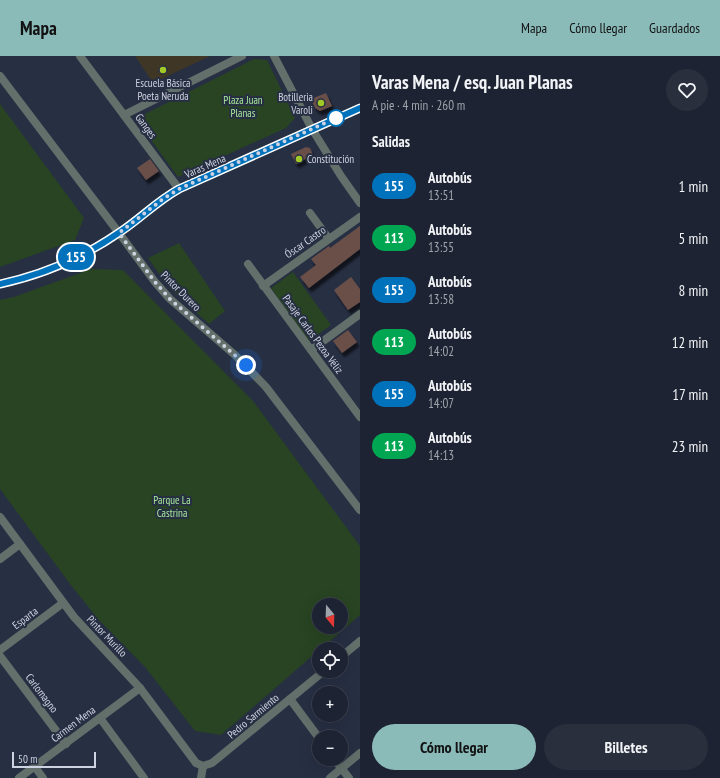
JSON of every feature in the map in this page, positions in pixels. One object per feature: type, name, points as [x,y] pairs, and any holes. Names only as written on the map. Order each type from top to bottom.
[{"type":"street","name":"Ganges","points":[[80,56],[179,189]]},
{"type":"street","points":[[124,115],[242,56]]},
{"type":"street","points":[[274,56],[312,129],[341,176],[360,203]]},
{"type":"street","name":"Pintor Durero","points":[[0,76],[155,282],[170,299],[235,355],[266,387],[360,510]]},
{"type":"street","name":"Varas Mena","points":[[0,284],[22,279],[53,268],[79,256],[119,233],[163,199],[179,189],[360,108]]},
{"type":"street","points":[[310,213],[329,239]]},
{"type":"street","name":"Óscar Castro","points":[[263,286],[360,217]]},
{"type":"street","name":"Pasaje Carlos Pezoa Véliz","points":[[248,264],[358,411]]},
{"type":"street","points":[[311,350],[360,314]]},
{"type":"street","name":"Pintor Murillo","points":[[0,517],[63,603],[84,628],[140,688],[196,762],[203,766]]},
{"type":"street","points":[[0,559],[20,544]]},
{"type":"street","name":"Esparta","points":[[0,650],[63,603]]},
{"type":"street","points":[[348,651],[360,641]]},
{"type":"street","name":"Carlomagno","points":[[0,656],[66,744]]},
{"type":"street","name":"Pedro Sarmiento","points":[[203,766],[212,764],[316,678]]},
{"type":"street","name":"Carmen Mena","points":[[20,778],[140,688]]},
{"type":"street","points":[[290,699],[313,730]]},
{"type":"street","points":[[100,718],[144,778]]},
{"type":"street","points":[[330,778],[360,752]]},
{"type":"street","points":[[201,778],[203,766]]},
{"type":"street","points":[[35,767],[43,778]]},
{"type":"street","points":[[341,768],[348,778]]},
{"type":"shaded area","name":"Escuela Básica Poeta Neruda","points":[[135,56],[210,56],[153,83]]},
{"type":"green space","name":"Plaza Juan Planas","points":[[254,59],[267,60],[295,118],[286,128],[178,177],[140,125],[141,116]]},
{"type":"green space","points":[[0,104],[84,218],[75,240],[0,267]]},
{"type":"green space","points":[[179,243],[225,311],[209,324],[170,289],[148,258]]},
{"type":"green space","name":"Parque La Castrina","points":[[91,269],[123,270],[253,401],[360,546],[360,615],[348,625],[348,598],[312,598],[312,634],[338,634],[329,642],[312,642],[312,656],[221,735],[195,731],[145,667],[98,619],[70,584],[0,489],[0,300],[14,297]]},
{"type":"green space","points":[[293,272],[331,325],[309,341],[271,288]]},
{"type":"building","name":"Botilleria Varoli","points":[[326,93],[332,106],[320,111],[315,108],[311,99]]},
{"type":"building","name":"Constitución","points":[[306,147],[310,148],[313,155],[296,164],[291,154]]},
{"type":"building","points":[[150,159],[159,171],[146,180],[137,168]]},
{"type":"building","points":[[360,226],[360,249],[309,288],[300,277],[316,265],[311,259],[329,246],[330,248]]},
{"type":"building","points":[[351,277],[360,289],[360,302],[348,310],[334,290]]},
{"type":"building","points":[[348,330],[357,342],[342,353],[333,341]]},
{"type":"bus line","name":"155","points":[[0,284],[37,274],[79,256],[119,233],[156,204],[179,189],[360,108]]},
{"type":"place","name":"Escuela Básica Poeta Neruda","points":[[163,70]]},
{"type":"place","name":"Botilleria Varoli","points":[[321,103]]},
{"type":"place","name":"Constitución","points":[[299,159]]},
{"type":"route","points":[[246,365],[170,299],[155,282],[119,233],[156,204],[179,189],[336,118]]}]
